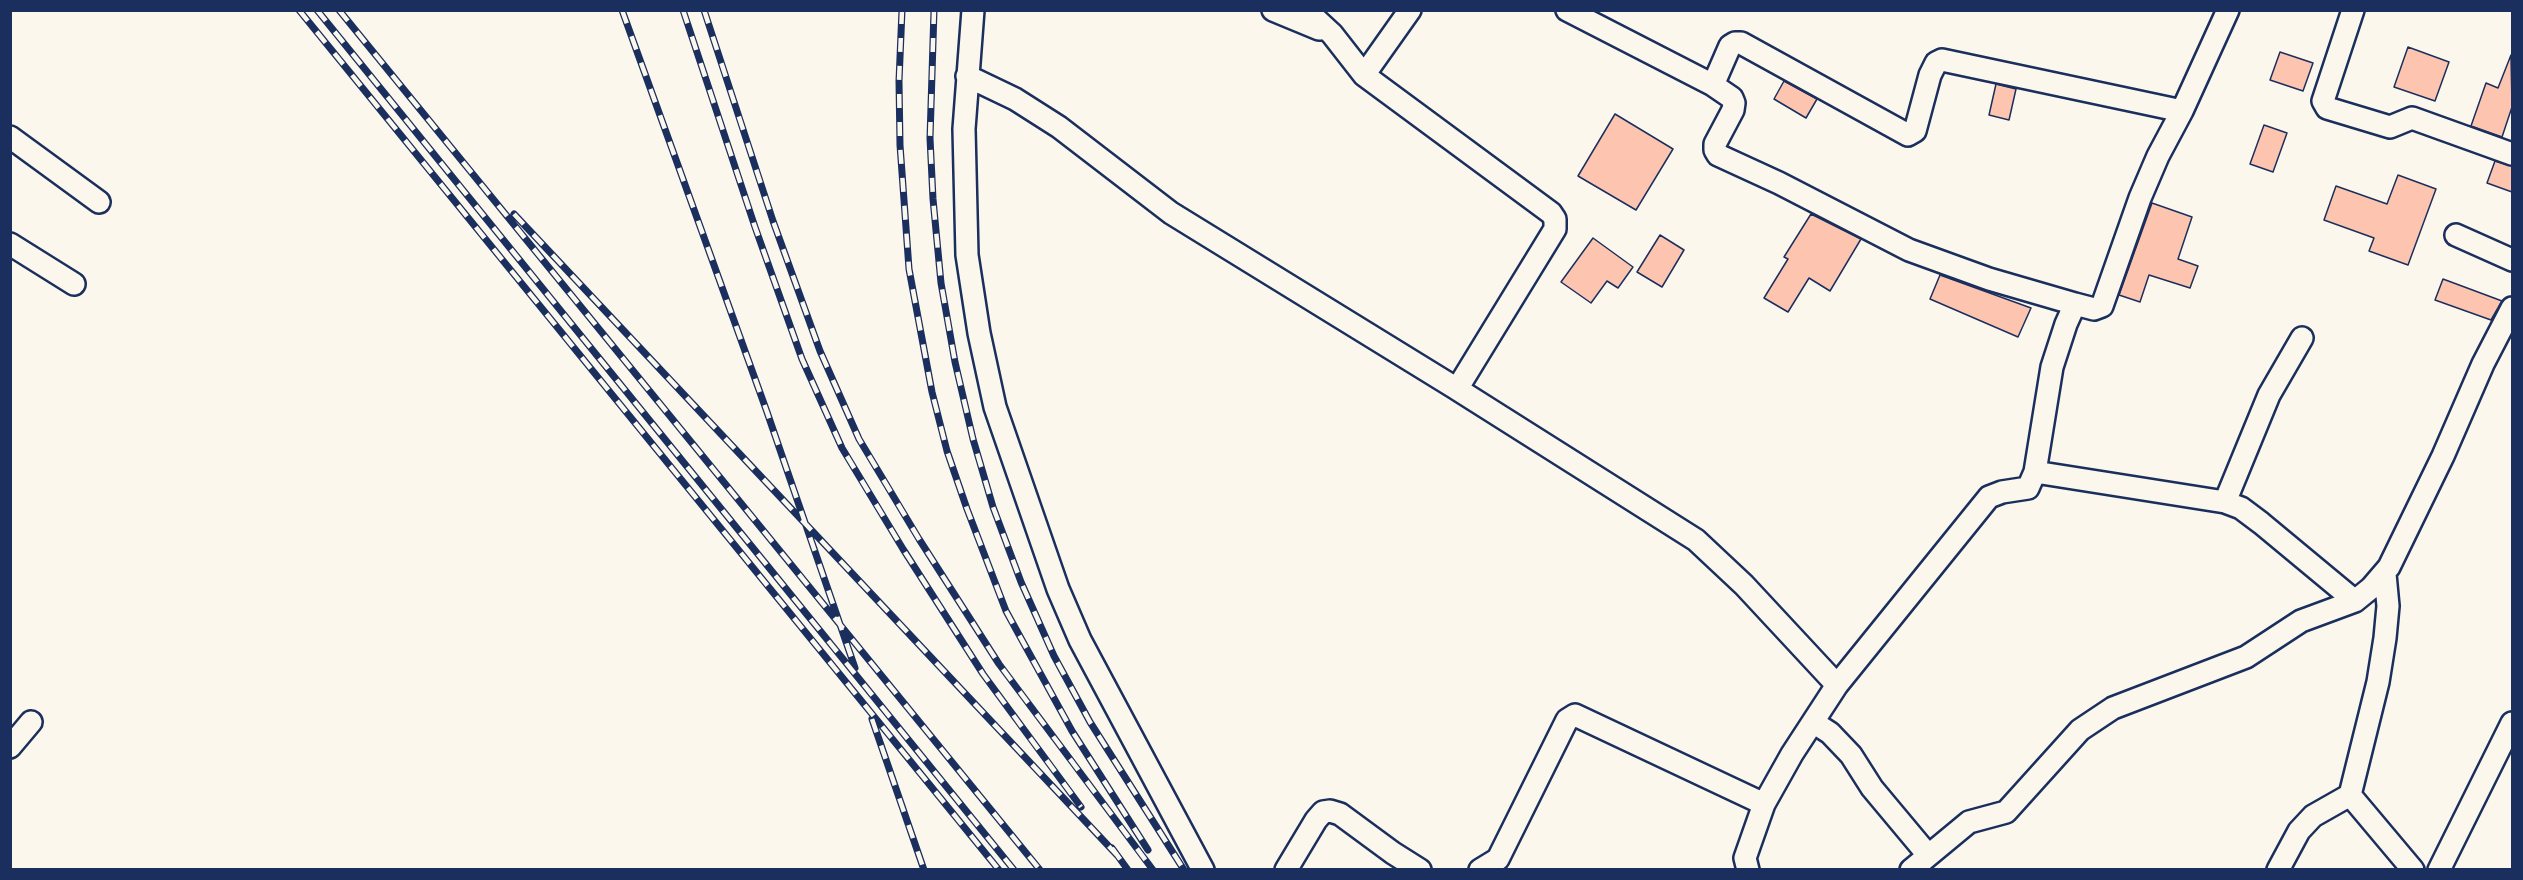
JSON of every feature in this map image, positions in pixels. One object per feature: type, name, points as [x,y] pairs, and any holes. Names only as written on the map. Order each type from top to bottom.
[{"type":"street","points":[[973,10],[964,129],[967,255],[979,333],[995,407],[1058,589],[1080,640],[1203,870]]},
{"type":"street","points":[[1273,10],[1332,34]]},
{"type":"street","points":[[1306,10],[1332,34],[1364,75],[1556,219],[1555,229],[1456,388]]},
{"type":"street","points":[[1364,75],[1410,10]]},
{"type":"street","points":[[1567,10],[1732,98],[1733,110],[1714,147],[1718,155],[1779,183],[1909,250],[1989,279],[2094,309],[2102,306],[2140,198],[2228,10]]},
{"type":"street","points":[[2353,10],[2323,101],[2327,108],[2390,128],[2412,118],[2512,154]]},
{"type":"street","points":[[1713,86],[1730,46],[1741,43],[1908,135],[1915,131],[1930,75],[1936,63],[1942,60],[2182,111]]},
{"type":"street","points":[[967,76],[1024,105],[1059,127],[1171,213],[1456,388],[1695,540],[1744,585],[1837,685]]},
{"type":"street","points":[[10,137],[99,202]]},
{"type":"street","points":[[2456,235],[2512,260]]},
{"type":"street","points":[[10,244],[74,284]]},
{"type":"street","points":[[1748,870],[1745,858],[1764,804],[1792,754],[1837,685],[1989,497],[2002,492],[2028,488],[2035,472],[2058,343],[2075,304]]},
{"type":"street","points":[[1813,722],[1830,733],[1851,755],[1921,864],[1969,822],[2006,812],[2080,730],[2113,708],[2246,657],[2301,621],[2355,601],[2385,574],[2443,456],[2482,364],[2512,308]]},
{"type":"street","points":[[2224,502],[2269,394],[2302,338]]},
{"type":"street","points":[[2035,472],[2224,502],[2241,508],[2355,601]]},
{"type":"street","points":[[2278,870],[2299,831],[2313,816],[2350,795],[2384,649],[2388,606],[2385,574]]},
{"type":"street","points":[[1480,870],[1498,859],[1567,720],[1575,715],[1764,804]]},
{"type":"street","points":[[10,747],[31,722]]},
{"type":"street","points":[[2439,870],[2512,723]]},
{"type":"street","points":[[2350,795],[2413,870]]},
{"type":"street","points":[[1286,870],[1316,819],[1323,812],[1330,811],[1340,814],[1420,870]]},
{"type":"building","points":[[2408,47],[2449,62],[2435,101],[2394,87]]},
{"type":"building","points":[[2280,52],[2313,63],[2303,91],[2270,80]]},
{"type":"building","points":[[2511,55],[2512,107],[2502,137],[2471,126],[2486,83],[2498,88]]},
{"type":"building","points":[[1784,81],[1817,99],[1806,118],[1774,99]]},
{"type":"building","points":[[1996,84],[2016,89],[2009,120],[1989,115]]},
{"type":"building","points":[[1615,114],[1673,149],[1636,210],[1578,176]]},
{"type":"building","points":[[2264,125],[2287,133],[2273,172],[2250,164]]},
{"type":"building","points":[[2495,161],[2512,166],[2512,192],[2487,183]]},
{"type":"building","points":[[2398,175],[2436,189],[2408,265],[2369,251],[2374,238],[2324,220],[2336,186],[2387,204]]},
{"type":"building","points":[[2152,203],[2192,217],[2178,259],[2198,266],[2190,288],[2149,275],[2140,302],[2119,295]]},
{"type":"building","points":[[1811,214],[1861,239],[1830,291],[1809,278],[1788,312],[1764,298],[1788,259],[1784,257]]},
{"type":"building","points":[[1660,235],[1684,250],[1662,287],[1637,272]]},
{"type":"building","points":[[1593,238],[1633,267],[1618,288],[1607,281],[1591,303],[1561,282]]},
{"type":"building","points":[[1940,275],[2031,308],[2018,337],[1930,299]]},
{"type":"building","points":[[2443,279],[2502,301],[2491,320],[2435,300]]},
{"type":"railway","points":[[299,10],[999,870]]},
{"type":"railway","points":[[317,10],[1014,870]]},
{"type":"railway","points":[[339,10],[1040,870]]},
{"type":"railway","points":[[622,10],[767,412],[855,668]]},
{"type":"railway","points":[[683,10],[755,227],[802,359],[842,448],[983,674],[1081,807]]},
{"type":"railway","points":[[704,10],[773,221],[820,351],[859,439],[919,539],[999,664],[1153,870]]},
{"type":"railway","points":[[902,10],[899,81],[900,145],[909,269],[932,392],[947,451],[1006,611],[1072,731],[1148,850]]},
{"type":"railway","points":[[934,10],[930,138],[933,199],[941,283],[955,362],[973,439],[993,507],[1021,582],[1054,656],[1090,722],[1184,870]]},
{"type":"railway","points":[[514,214],[1117,855]]},
{"type":"railway","points":[[872,719],[924,870]]},
{"type":"railway","points":[[1112,848],[1128,870]]}]
